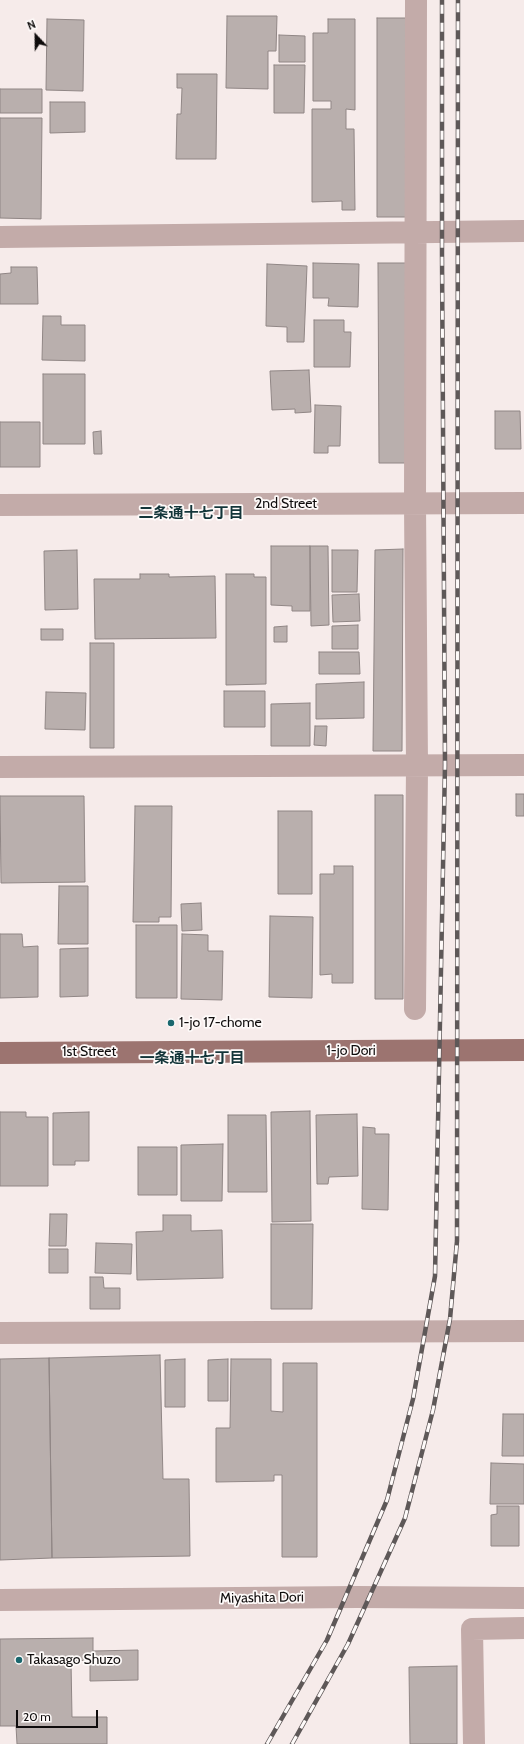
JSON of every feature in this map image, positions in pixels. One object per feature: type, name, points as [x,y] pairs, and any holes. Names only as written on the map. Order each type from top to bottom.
[{"type":"main road","name":"1st Street","points":[[0,1053],[524,1050]]},
{"type":"street","points":[[415,1009],[418,766],[415,503],[416,0]]},
{"type":"street","points":[[0,237],[416,231],[524,231]]},
{"type":"street","name":"2nd Street","points":[[0,505],[524,503]]},
{"type":"street","points":[[0,767],[524,765]]},
{"type":"street","points":[[0,1333],[524,1331]]},
{"type":"street","name":"Miyashita Dori","points":[[0,1600],[357,1597],[524,1598]]},
{"type":"street","points":[[474,1744],[472,1629],[524,1628]]},
{"type":"building","points":[[227,16],[277,16],[276,51],[268,51],[268,89],[226,88]]},
{"type":"building","points":[[377,18],[406,18],[406,217],[377,217]]},
{"type":"building","points":[[47,19],[84,20],[83,91],[46,90]]},
{"type":"building","points":[[328,19],[355,19],[355,110],[346,109],[346,129],[354,129],[355,210],[342,210],[342,201],[312,202],[312,109],[331,109],[331,101],[313,101],[313,33],[328,33]]},
{"type":"building","points":[[279,35],[305,36],[305,62],[279,62]]},
{"type":"building","points":[[274,65],[305,65],[304,113],[274,113]]},
{"type":"building","points":[[177,74],[217,74],[216,159],[176,159],[177,114],[181,114],[182,88],[177,88]]},
{"type":"building","points":[[0,89],[42,89],[42,113],[0,113]]},
{"type":"building","points":[[50,102],[85,102],[85,132],[50,133]]},
{"type":"building","points":[[0,118],[42,118],[41,219],[0,218]]},
{"type":"building","points":[[313,263],[359,264],[358,307],[328,306],[329,298],[313,298]]},
{"type":"building","points":[[378,263],[407,263],[408,463],[379,463]]},
{"type":"building","points":[[267,264],[307,266],[304,342],[287,342],[287,327],[266,326]]},
{"type":"building","points":[[11,267],[37,267],[38,304],[0,304],[0,274],[11,273]]},
{"type":"building","points":[[43,316],[61,316],[61,325],[85,325],[85,361],[42,360]]},
{"type":"building","points":[[314,320],[344,320],[344,332],[351,332],[350,367],[314,367]]},
{"type":"building","points":[[309,370],[311,412],[295,413],[295,409],[272,410],[270,371]]},
{"type":"building","points":[[43,374],[85,374],[85,444],[43,444]]},
{"type":"building","points":[[315,405],[341,406],[340,446],[328,446],[328,453],[314,453]]},
{"type":"building","points":[[495,411],[520,411],[521,449],[495,449]]},
{"type":"building","points":[[0,422],[40,422],[40,467],[0,467]]},
{"type":"building","points":[[101,431],[102,454],[94,454],[93,432]]},
{"type":"building","points":[[271,546],[310,546],[310,611],[292,611],[292,606],[271,605]]},
{"type":"building","points":[[310,546],[328,546],[329,625],[311,626]]},
{"type":"building","points":[[403,549],[402,751],[373,751],[375,550]]},
{"type":"building","points":[[77,550],[78,609],[45,610],[44,551]]},
{"type":"building","points":[[332,550],[358,550],[357,592],[332,592]]},
{"type":"building","points":[[140,574],[169,574],[169,577],[215,576],[216,638],[95,639],[94,579],[140,579]]},
{"type":"building","points":[[226,574],[254,574],[254,577],[266,577],[266,684],[226,685]]},
{"type":"building","points":[[359,594],[360,621],[333,622],[332,595]]},
{"type":"building","points":[[358,625],[358,649],[332,649],[332,626]]},
{"type":"building","points":[[287,626],[287,642],[274,642],[274,627]]},
{"type":"building","points":[[41,629],[63,629],[63,640],[41,640]]},
{"type":"building","points":[[90,643],[114,643],[114,748],[90,748]]},
{"type":"building","points":[[319,652],[359,652],[360,674],[319,674]]},
{"type":"building","points":[[364,682],[364,718],[316,719],[316,684]]},
{"type":"building","points":[[224,691],[265,691],[265,727],[224,727]]},
{"type":"building","points":[[46,692],[86,693],[85,730],[45,729]]},
{"type":"building","points":[[310,703],[310,746],[271,746],[271,704]]},
{"type":"building","points":[[315,726],[327,726],[326,746],[314,745]]},
{"type":"building","points":[[516,794],[524,794],[524,816],[516,816]]},
{"type":"building","points":[[375,795],[403,795],[403,999],[375,999]]},
{"type":"building","points":[[0,796],[84,796],[85,882],[1,883]]},
{"type":"building","points":[[135,806],[172,806],[171,917],[159,917],[159,922],[133,922]]},
{"type":"building","points":[[278,811],[312,811],[312,894],[278,894]]},
{"type":"building","points":[[334,866],[353,866],[353,983],[332,983],[332,974],[320,975],[320,874],[334,874]]},
{"type":"building","points":[[59,886],[88,886],[88,944],[58,944]]},
{"type":"building","points":[[201,903],[202,930],[182,931],[181,904]]},
{"type":"building","points":[[270,916],[313,917],[312,998],[269,997]]},
{"type":"building","points":[[136,925],[177,925],[177,998],[136,998]]},
{"type":"building","points":[[0,934],[22,934],[23,947],[38,946],[38,997],[0,998]]},
{"type":"building","points":[[182,934],[208,935],[208,951],[223,951],[222,1000],[181,999]]},
{"type":"building","points":[[88,948],[88,996],[60,997],[60,949]]},
{"type":"building","points":[[310,1111],[311,1221],[272,1222],[271,1112]]},
{"type":"building","points":[[0,1112],[26,1112],[26,1117],[48,1117],[48,1186],[0,1186]]},
{"type":"building","points":[[89,1112],[89,1161],[75,1161],[75,1165],[53,1165],[53,1113]]},
{"type":"building","points":[[357,1114],[358,1176],[329,1177],[328,1184],[317,1184],[316,1115]]},
{"type":"building","points":[[228,1115],[266,1115],[267,1192],[228,1192]]},
{"type":"building","points":[[363,1127],[375,1128],[375,1134],[389,1134],[388,1210],[362,1209]]},
{"type":"building","points":[[223,1144],[222,1201],[181,1201],[181,1145]]},
{"type":"building","points":[[138,1147],[177,1147],[177,1195],[138,1195]]},
{"type":"building","points":[[50,1214],[67,1214],[66,1246],[49,1246]]},
{"type":"building","points":[[163,1215],[191,1215],[191,1231],[222,1230],[223,1278],[137,1280],[136,1232],[163,1231]]},
{"type":"building","points":[[271,1224],[313,1224],[312,1309],[271,1309]]},
{"type":"building","points":[[96,1243],[132,1244],[131,1274],[95,1273]]},
{"type":"building","points":[[49,1249],[68,1249],[68,1273],[49,1273]]},
{"type":"building","points":[[90,1277],[103,1277],[104,1288],[120,1288],[120,1309],[90,1309]]},
{"type":"building","points":[[160,1355],[163,1479],[189,1479],[190,1556],[52,1558],[49,1358]]},
{"type":"building","points":[[49,1358],[52,1558],[0,1560],[0,1359]]},
{"type":"building","points":[[185,1359],[185,1407],[165,1407],[165,1360]]},
{"type":"building","points":[[228,1359],[228,1401],[208,1401],[208,1360]]},
{"type":"building","points":[[231,1359],[271,1359],[271,1411],[283,1412],[283,1363],[317,1363],[317,1557],[282,1557],[282,1475],[274,1475],[274,1481],[216,1482],[216,1428],[230,1428]]},
{"type":"building","points":[[503,1414],[524,1414],[524,1456],[502,1456]]},
{"type":"building","points":[[491,1463],[524,1464],[524,1504],[490,1504]]},
{"type":"building","points":[[497,1506],[519,1506],[519,1546],[491,1546],[491,1515],[497,1514]]},
{"type":"building","points":[[93,1638],[93,1651],[138,1650],[138,1680],[90,1681],[90,1660],[71,1661],[72,1717],[107,1717],[107,1744],[17,1744],[16,1726],[0,1726],[0,1639]]},
{"type":"building","points":[[457,1666],[457,1744],[410,1744],[409,1667]]},
{"type":"railway","points":[[267,1744],[327,1640],[387,1500],[413,1399],[435,1276],[445,765],[442,0]]},
{"type":"railway","points":[[292,1744],[348,1644],[405,1518],[433,1410],[450,1319],[457,1241],[458,0]]},
{"type":"place","name":"1-jo 17-chome","points":[[171,1023]]},
{"type":"place","name":"Takasago Shuzo","points":[[19,1660]]},
{"type":"district","name":"二条通十七丁目","points":[[191,514]]},
{"type":"district","name":"一条通十七丁目","points":[[192,1059]]}]
